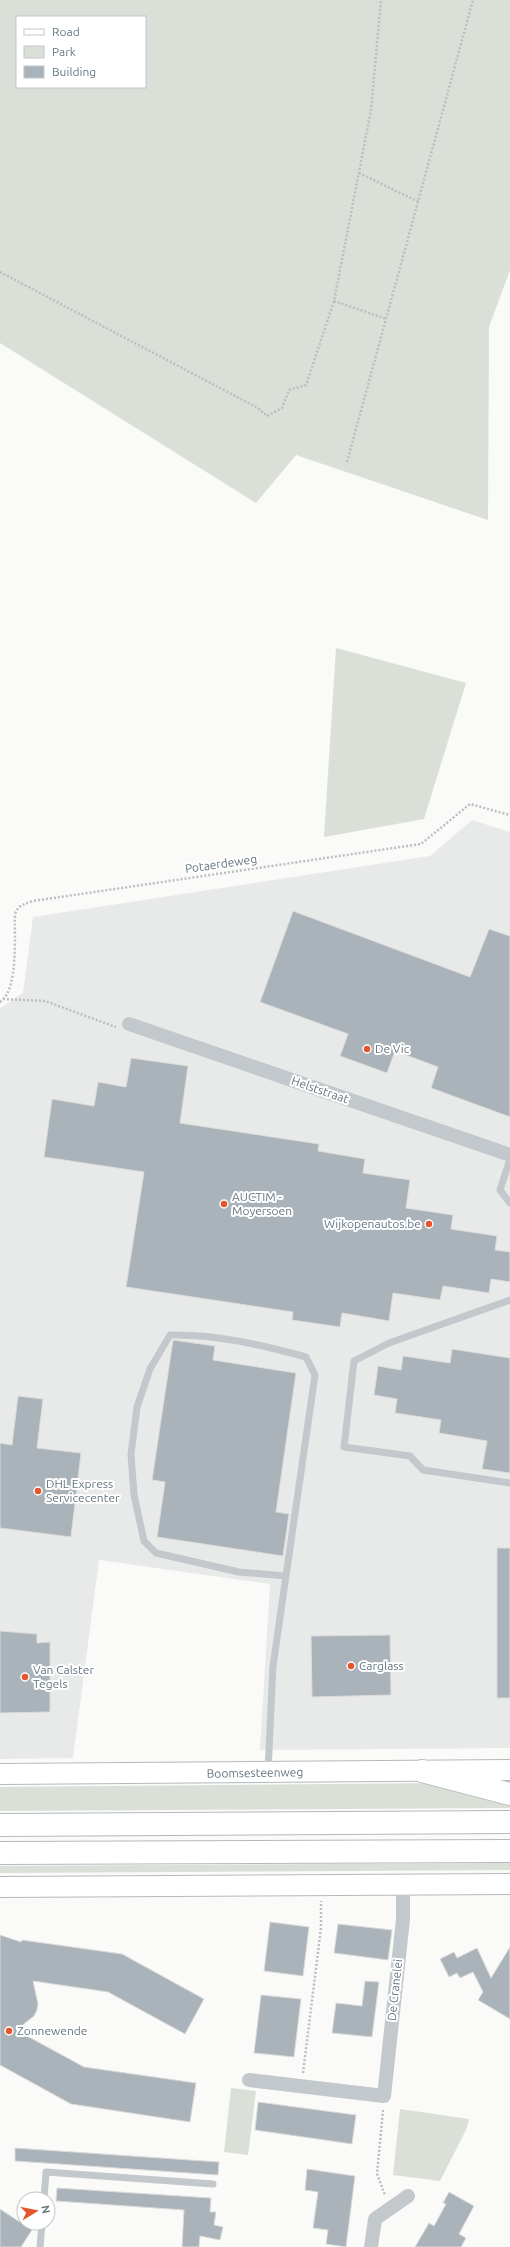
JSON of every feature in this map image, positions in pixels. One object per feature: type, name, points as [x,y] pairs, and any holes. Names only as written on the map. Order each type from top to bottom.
[{"type":"highway","points":[[422,1771],[510,1794]]},
{"type":"highway","points":[[0,1825],[510,1822]]},
{"type":"highway","points":[[0,1854],[510,1851]]},
{"type":"main road","name":"Boomsesteenweg","points":[[0,1774],[268,1774],[510,1770]]},
{"type":"main road","points":[[0,1887],[510,1884]]},
{"type":"street","name":"Helststraat","points":[[129,1024],[510,1155]]},
{"type":"street","name":"De Cranelei","points":[[384,2096],[403,1919],[402,1884]]},
{"type":"street","points":[[249,2080],[384,2096]]},
{"type":"street","points":[[371,2247],[376,2219],[408,2196]]},
{"type":"lane","points":[[510,1159],[500,1190],[510,1203]]},
{"type":"lane","points":[[510,1300],[390,1343],[354,1361],[344,1447],[410,1456],[423,1470],[510,1482]]},
{"type":"lane","points":[[268,1774],[273,1666],[286,1576],[315,1375],[306,1357],[262,1345],[201,1334],[170,1334],[150,1369],[137,1407],[131,1454],[134,1495],[144,1541],[156,1553],[239,1572],[286,1576]]},
{"type":"lane","points":[[45,2191],[46,2172],[214,2184]]},
{"type":"lane","points":[[40,2247],[41,2231]]},
{"type":"path","points":[[0,272],[258,408],[267,416],[282,408],[289,390],[306,386],[334,301],[371,110],[381,0]]},
{"type":"path","points":[[347,462],[473,0]]},
{"type":"path","points":[[359,173],[419,202]]},
{"type":"path","points":[[334,301],[386,319]]},
{"type":"path","name":"Potaerdeweg","points":[[0,1002],[4,999],[10,989],[13,976],[15,914],[17,908],[22,905],[34,901],[421,844],[470,804],[510,815]]},
{"type":"path","points":[[4,999],[45,1001],[117,1028],[129,1024]]},
{"type":"path","points":[[301,2086],[321,1928],[319,1885]]},
{"type":"path","points":[[384,2096],[377,2174],[390,2209]]},
{"type":"shaded area","points":[[472,820],[510,832],[510,1748],[260,1750],[270,1584],[99,1560],[73,1758],[0,1759],[0,1008],[23,993],[33,917],[430,856]]},
{"type":"green space","points":[[0,0],[510,0],[510,270],[489,327],[488,520],[296,455],[256,503],[0,343]]},
{"type":"green space","points":[[336,648],[466,683],[424,819],[324,837]]},
{"type":"green space","points":[[439,1783],[510,1802],[510,1808],[0,1811],[0,1787]]},
{"type":"green space","points":[[510,1863],[510,1870],[0,1873],[0,1866]]},
{"type":"green space","points":[[231,2088],[256,2091],[248,2155],[224,2152]]},
{"type":"green space","points":[[400,2109],[469,2119],[466,2130],[440,2181],[393,2175]]},
{"type":"building","points":[[293,911],[470,977],[489,929],[510,936],[510,1117],[431,1088],[438,1067],[395,1051],[387,1073],[340,1056],[348,1034],[260,1002]]},
{"type":"building","name":"AUCTIM - Moyersoen","points":[[131,1058],[188,1066],[180,1123],[319,1144],[318,1151],[365,1159],[363,1173],[410,1180],[406,1208],[453,1215],[451,1229],[497,1236],[495,1250],[510,1252],[510,1282],[491,1279],[489,1293],[443,1286],[440,1300],[393,1293],[389,1321],[342,1313],[340,1327],[292,1320],[293,1312],[126,1287],[144,1172],[44,1157],[52,1099],[94,1106],[98,1082],[126,1087]]},
{"type":"building","points":[[173,1340],[215,1346],[213,1360],[296,1373],[276,1512],[289,1514],[283,1556],[157,1537],[165,1482],[152,1480]]},
{"type":"building","points":[[452,1349],[510,1358],[510,1473],[482,1469],[487,1441],[439,1433],[441,1420],[395,1413],[397,1399],[374,1395],[378,1366],[401,1370],[403,1356],[450,1363]]},
{"type":"building","name":"DHL Express Servicecenter","points":[[18,1396],[43,1399],[37,1448],[81,1453],[71,1537],[0,1528],[0,1443],[12,1445]]},
{"type":"building","points":[[497,1548],[510,1548],[510,1698],[497,1698]]},
{"type":"building","name":"Van Calster Tegels","points":[[0,1631],[37,1634],[37,1643],[50,1642],[50,1712],[0,1713]]},
{"type":"building","name":"Carglass","points":[[390,1635],[391,1695],[312,1697],[311,1636]]},
{"type":"building","points":[[270,1922],[309,1927],[303,1976],[264,1971]]},
{"type":"building","points":[[338,1924],[392,1930],[388,1960],[334,1953]]},
{"type":"building","name":"Zonnewende","points":[[0,1935],[21,1942],[22,1940],[122,1954],[204,1999],[185,2034],[108,1992],[33,1981],[38,2004],[37,2010],[34,2016],[16,2030],[84,2067],[196,2083],[190,2122],[71,2104],[0,2065]]},
{"type":"building","points":[[510,1947],[510,2019],[478,2000],[483,1992],[473,1972],[460,1978],[457,1973],[449,1977],[440,1959],[454,1952],[457,1958],[477,1948],[491,1978]]},
{"type":"building","points":[[365,1981],[379,1982],[372,2037],[332,2033],[336,2003],[362,2006]]},
{"type":"building","points":[[261,1995],[301,1999],[294,2057],[254,2053]]},
{"type":"building","points":[[258,2102],[356,2115],[352,2144],[255,2130]]},
{"type":"building","points":[[15,2148],[219,2162],[218,2175],[15,2161]]},
{"type":"building","points":[[307,2169],[355,2176],[346,2247],[326,2244],[328,2230],[313,2228],[318,2192],[305,2190]]},
{"type":"building","points":[[57,2188],[211,2198],[210,2212],[216,2212],[214,2225],[223,2227],[220,2240],[200,2236],[199,2247],[182,2247],[184,2210],[56,2201]]},
{"type":"building","points":[[449,2192],[474,2206],[459,2234],[466,2238],[461,2247],[415,2247],[429,2223],[434,2226],[446,2204],[443,2203]]},
{"type":"building","points":[[0,2209],[16,2220],[16,2231],[31,2231],[21,2247],[0,2247]]},
{"type":"place","name":"De Vic","points":[[367,1049]]},
{"type":"place","name":"AUCTIM - Moyersoen","points":[[224,1204]]},
{"type":"place","name":"Wijkopenautos.be","points":[[429,1224]]},
{"type":"place","name":"DHL Express Servicecenter","points":[[38,1491]]},
{"type":"place","name":"Carglass","points":[[351,1666]]},
{"type":"place","name":"Van Calster Tegels","points":[[25,1677]]},
{"type":"place","name":"Zonnewende","points":[[9,2031]]}]
